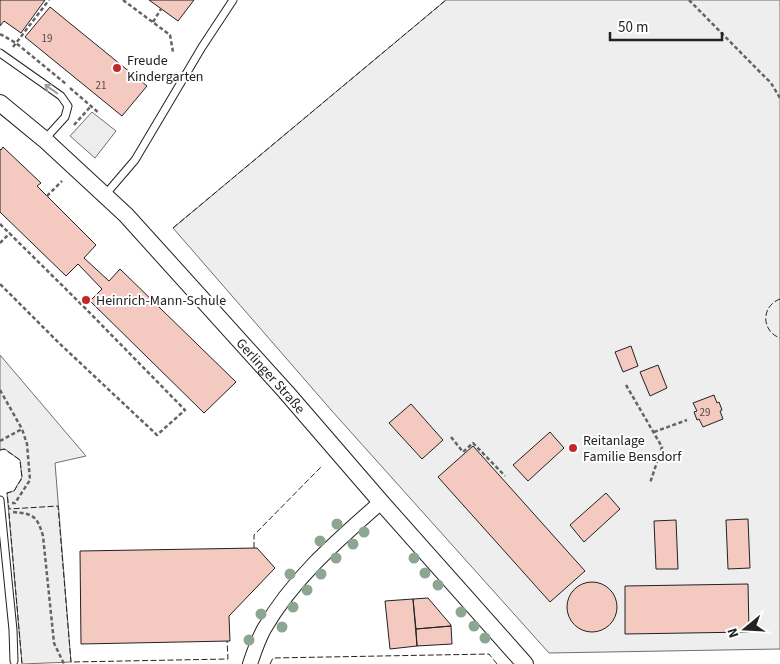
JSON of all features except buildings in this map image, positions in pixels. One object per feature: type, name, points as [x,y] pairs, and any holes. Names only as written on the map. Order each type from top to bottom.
[{"type":"street","name":"Gerlinger Straße","points":[[0,103],[45,140],[126,215],[281,387],[525,664]]},
{"type":"street","points":[[250,664],[263,631],[281,602],[320,557],[381,502]]},
{"type":"lane","points":[[104,195],[135,160],[202,46],[233,0]]},
{"type":"lane","points":[[0,54],[61,96],[68,106],[65,117],[45,140]]},
{"type":"lane","points":[[0,500],[13,630],[14,661]]},
{"type":"path","points":[[13,47],[49,0]]},
{"type":"path","points":[[123,0],[170,35],[173,52]]},
{"type":"path","points":[[690,0],[758,70],[780,98]]},
{"type":"path","points":[[153,22],[162,9]]},
{"type":"path","points":[[0,34],[16,43],[99,113]]},
{"type":"path","points":[[47,196],[62,181]]},
{"type":"path","points":[[0,224],[185,410],[157,435],[59,343],[0,284]]},
{"type":"path","points":[[0,243],[10,233]]},
{"type":"path","points":[[626,386],[662,447],[650,483]]},
{"type":"path","points":[[0,390],[22,428],[28,444],[30,480],[15,503],[1,508]]},
{"type":"path","points":[[654,432],[687,420]]},
{"type":"path","points":[[0,442],[22,428]]},
{"type":"path","points":[[451,437],[463,452],[473,443],[505,476]]},
{"type":"path","points":[[1,508],[28,514],[38,522],[43,536],[54,643],[64,664]]},
{"type":"shaded area","points":[[446,0],[780,0],[780,649],[549,653],[332,411],[173,228]]},
{"type":"shaded area","points":[[92,112],[116,131],[95,158],[70,136]]},
{"type":"shaded area","points":[[0,355],[86,456],[55,463],[71,662],[22,664],[7,493],[14,491],[22,477],[20,460],[5,449],[0,450]]},
{"type":"fence","points":[[173,228],[446,0]]},
{"type":"fence","points":[[780,299],[769,307],[766,318],[769,330],[780,338]]},
{"type":"fence","points":[[0,450],[4,449],[20,460],[22,478],[14,491],[7,493],[9,509],[58,506],[71,662],[228,659],[227,641]]},
{"type":"fence","points":[[254,548],[254,535],[321,467]]},
{"type":"fence","points":[[9,513],[22,664]]},
{"type":"fence","points":[[270,664],[273,658],[489,654],[497,664]]},
{"type":"place","name":"Freude Kindergarten","points":[[117,68]]},
{"type":"place","name":"Heinrich-Mann-Schule","points":[[86,300]]},
{"type":"place","name":"Reitanlage Familie Bensdorf","points":[[573,448]]}]
